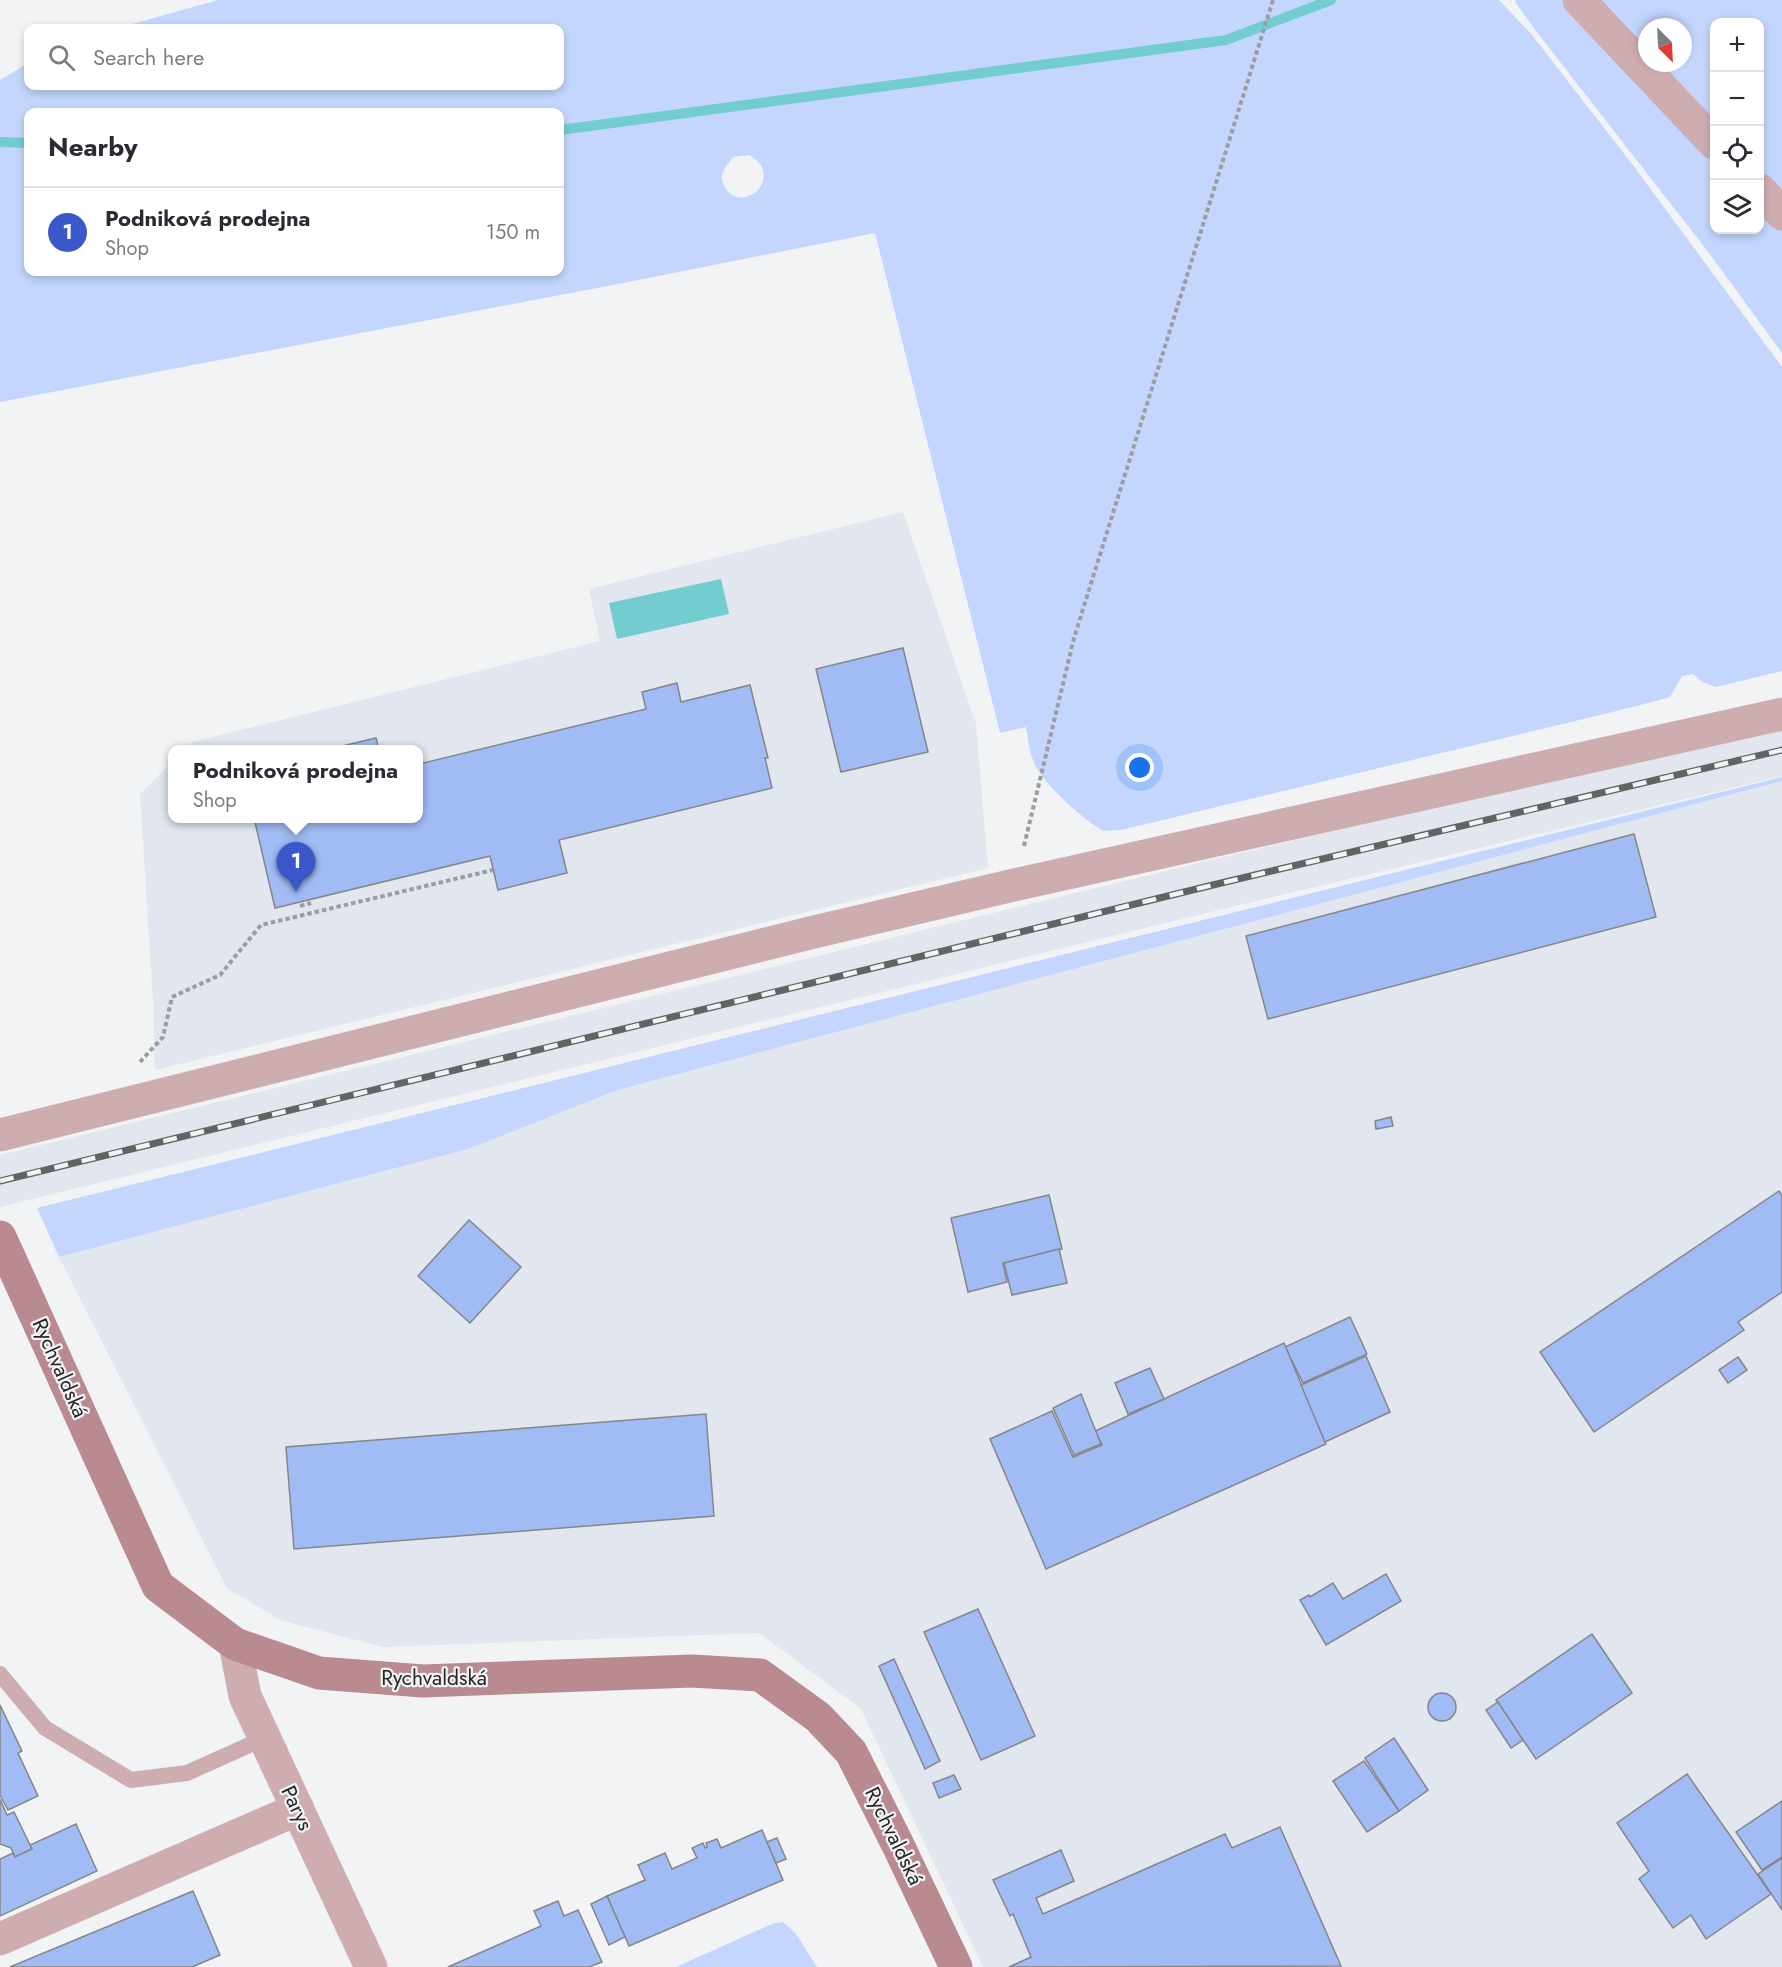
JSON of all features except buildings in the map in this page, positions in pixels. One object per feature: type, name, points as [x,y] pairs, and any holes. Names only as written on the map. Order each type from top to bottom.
[{"type":"street","points":[[1579,0],[1710,139]]},
{"type":"street","points":[[1764,194],[1782,214]]},
{"type":"street","points":[[0,1135],[764,944],[1014,885],[1782,714]]},
{"type":"street","name":"Rychvaldská","points":[[0,1237],[158,1586],[235,1644],[319,1673],[423,1681],[692,1671],[760,1675],[818,1717],[851,1752],[956,1967]]},
{"type":"street","name":"Parys","points":[[235,1644],[245,1696],[371,1967]]},
{"type":"street","points":[[0,1939],[298,1809]]},
{"type":"lane","points":[[0,1674],[45,1728],[131,1779],[187,1773],[265,1738]]},
{"type":"path","points":[[1014,885],[1074,638],[1273,0]]},
{"type":"path","points":[[134,1068],[163,1037],[172,997],[220,975],[261,925],[493,870]]},
{"type":"path","points":[[300,906],[311,903]]},
{"type":"shaded area","points":[[218,0],[1499,0],[1532,35],[1632,164],[1782,367],[1782,671],[1716,687],[1702,682],[1693,674],[1682,676],[1670,697],[1637,706],[1121,830],[1103,831],[1074,809],[1044,779],[1032,756],[1026,727],[1000,733],[875,233],[0,402],[0,80],[24,65],[24,90],[564,90],[564,24],[132,24]],"holes":[[[750,155],[760,164],[764,173],[759,188],[746,197],[730,194],[724,186],[722,174],[733,157]]]},
{"type":"shaded area","points":[[1516,0],[1782,0],[1782,353],[1709,253],[1515,2]]},
{"type":"shaded area","points":[[903,512],[976,724],[988,868],[155,1070],[140,794],[168,766],[168,823],[423,823],[423,745],[189,745],[192,742],[600,641],[589,589]]},
{"type":"shaded area","points":[[721,579],[729,614],[617,639],[609,603]]},
{"type":"shaded area","points":[[1782,724],[1782,776],[1223,909],[0,1207],[0,1155],[1211,860]]},
{"type":"shaded area","points":[[1782,777],[1782,781],[618,1090],[468,1149],[59,1257],[37,1208]]},
{"type":"shaded area","points":[[1782,781],[1782,1967],[983,1967],[861,1709],[759,1633],[383,1647],[280,1620],[227,1588],[59,1257],[468,1149],[618,1090]]},
{"type":"shaded area","points":[[783,1922],[796,1934],[817,1967],[676,1967],[772,1924]]},
{"type":"waterway","points":[[564,129],[1226,40],[1331,0]]},
{"type":"waterway","points":[[0,142],[24,143]]},
{"type":"railway","points":[[0,1181],[1217,884],[1782,750]]},
{"type":"place","name":"Podniková prodejna","points":[[296,892]]}]
